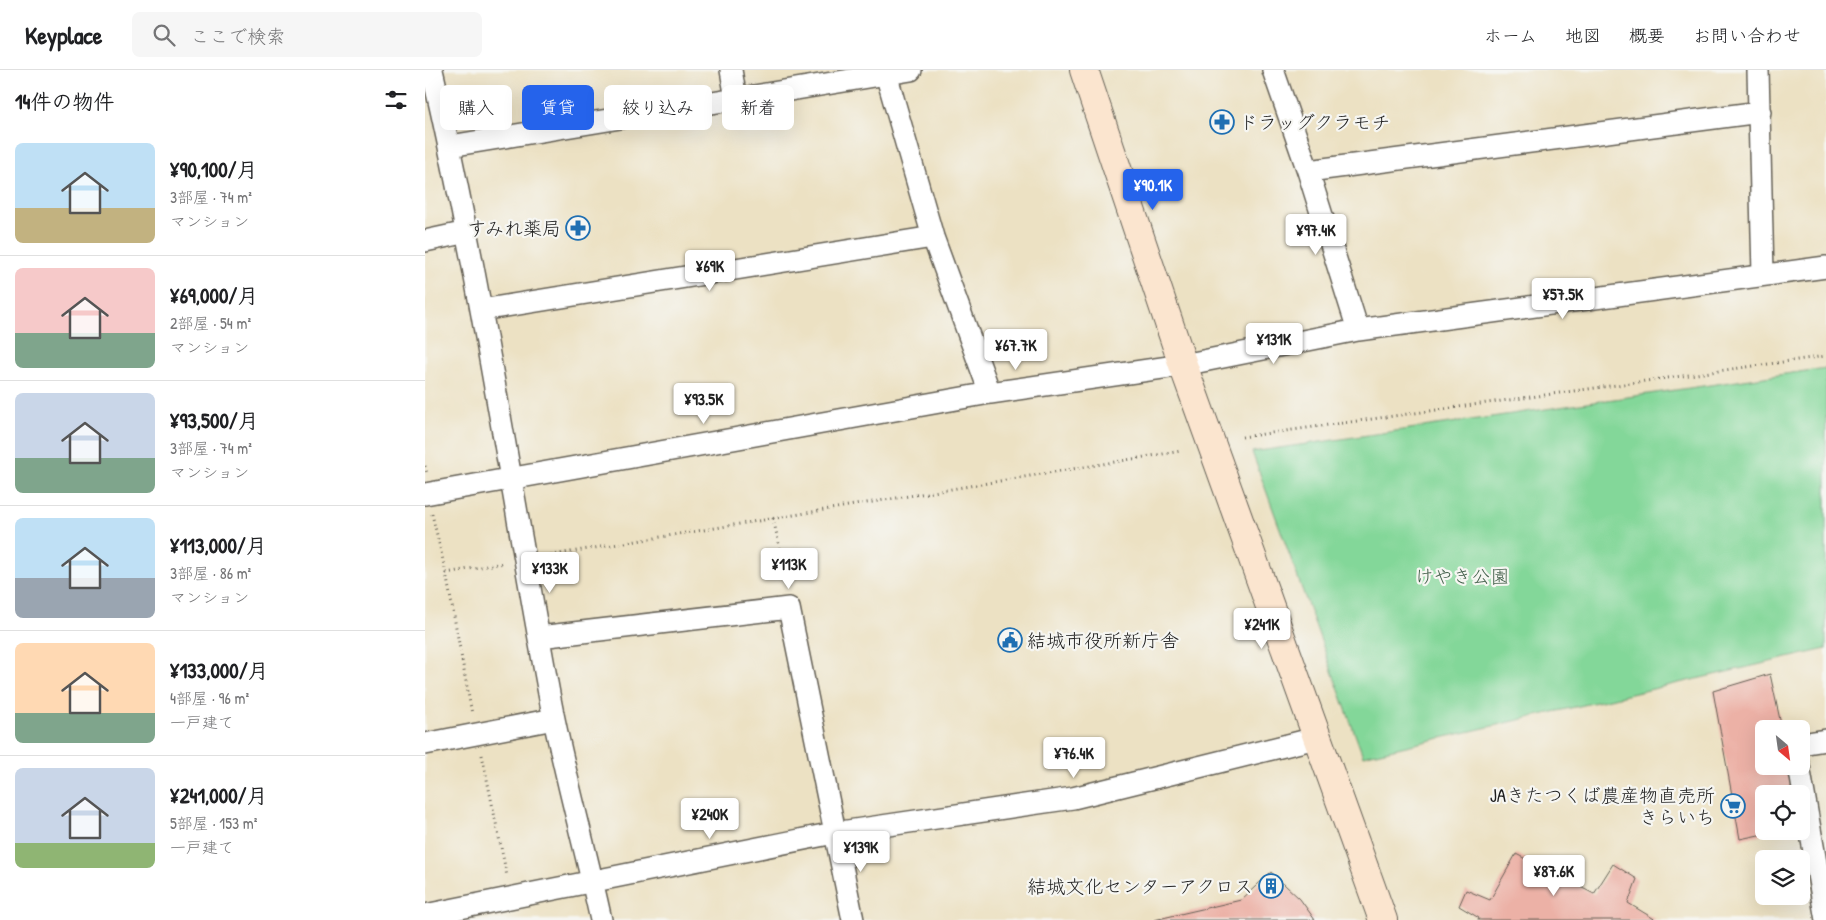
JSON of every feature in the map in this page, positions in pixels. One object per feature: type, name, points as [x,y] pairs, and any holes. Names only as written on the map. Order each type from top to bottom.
[{"type":"street","points":[[432,70],[450,146],[467,232],[555,719],[601,920]]},
{"type":"street","points":[[731,70],[734,85]]},
{"type":"street","points":[[794,89],[886,72],[911,70]]},
{"type":"street","points":[[1084,70],[1183,365],[1383,920]]},
{"type":"street","points":[[1273,70],[1308,171],[1359,330]]},
{"type":"street","points":[[1758,70],[1763,274]]},
{"type":"street","points":[[886,72],[933,237],[990,393]]},
{"type":"street","points":[[450,146],[722,101]]},
{"type":"street","points":[[1308,171],[1760,112]]},
{"type":"street","points":[[425,241],[467,232]]},
{"type":"street","points":[[481,310],[933,237]]},
{"type":"street","points":[[428,500],[511,478],[990,393],[1183,365],[1359,330],[1826,267]]},
{"type":"street","points":[[539,637],[789,608],[853,920]]},
{"type":"street","points":[[425,744],[555,719]]},
{"type":"street","points":[[433,916],[834,833],[1073,798],[1316,738]]},
{"type":"street","points":[[1810,743],[1826,740]]},
{"type":"street","points":[[1801,775],[1826,920]]},
{"type":"path","points":[[1242,438],[1826,356]]},
{"type":"path","points":[[538,557],[1181,451]]},
{"type":"path","points":[[428,500],[446,573],[473,722]]},
{"type":"path","points":[[773,518],[791,596]]},
{"type":"path","points":[[446,573],[505,563]]},
{"type":"path","points":[[482,753],[508,882]]},
{"type":"green space","name":"けやき公園","points":[[1826,368],[1826,649],[1363,756],[1252,452]]},
{"type":"building","points":[[1770,674],[1780,720],[1755,720],[1755,775],[1792,775],[1794,785],[1755,785],[1755,836],[1740,839],[1713,691]]},
{"type":"building","points":[[1516,854],[1594,894],[1613,864],[1637,879],[1628,903],[1656,920],[1478,920],[1479,918],[1459,906],[1466,890],[1490,900]]},
{"type":"building","name":"結城文化センターアクロス","points":[[1271,872],[1300,899],[1315,920],[1154,920],[1241,900]]},
{"type":"place","name":"ドラッグクラモチ","points":[[1222,122]]},
{"type":"place","name":"すみれ薬局","points":[[578,228]]},
{"type":"place","name":"結城市役所新庁舎","points":[[1010,640]]},
{"type":"place","name":"JAきたつくば農産物直売所 きらいち","points":[[1733,806]]},
{"type":"place","name":"結城文化センターアクロス","points":[[1271,886]]}]
